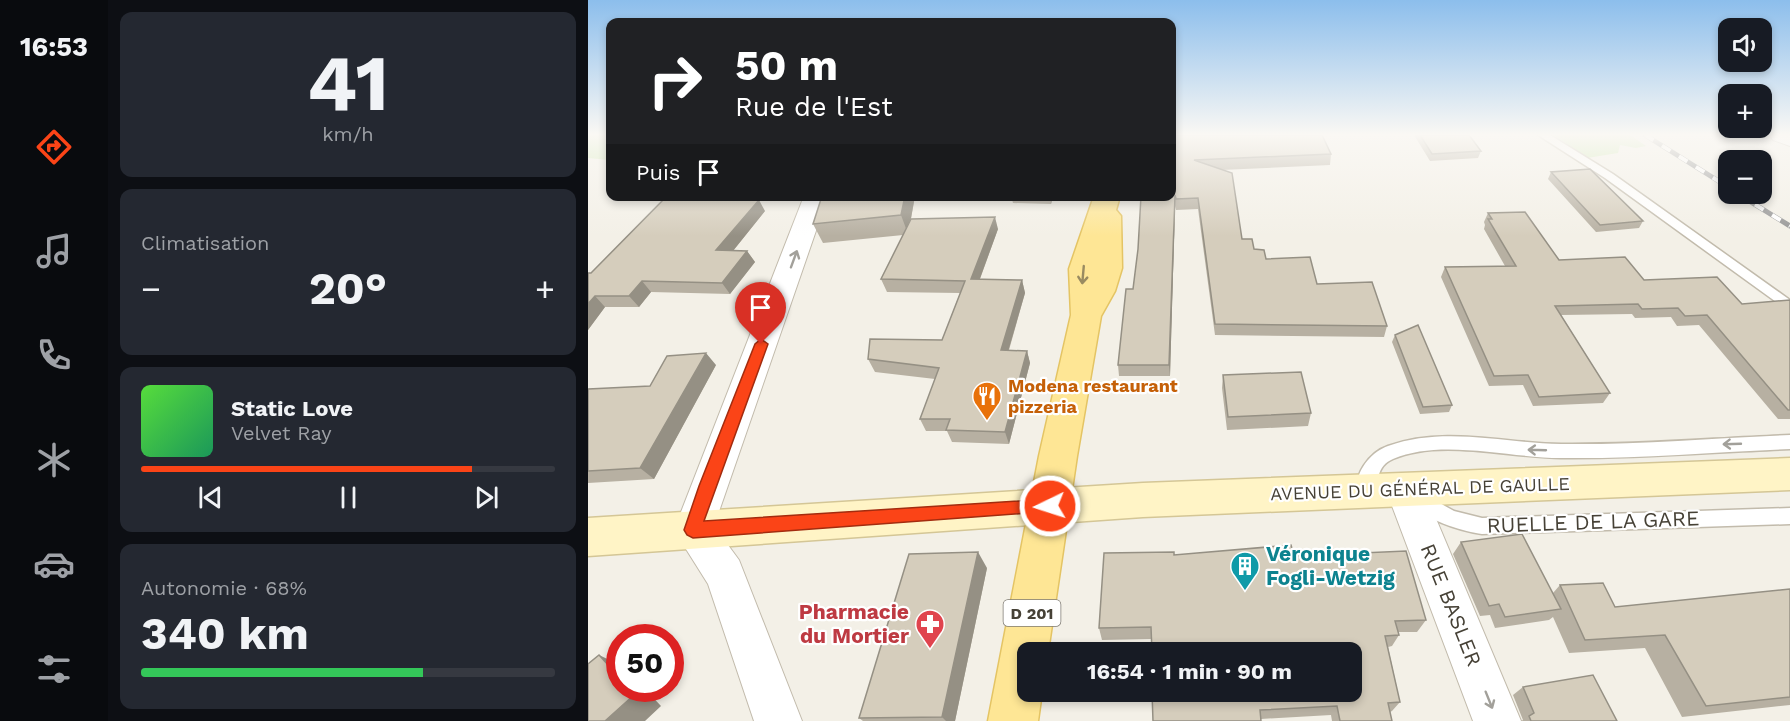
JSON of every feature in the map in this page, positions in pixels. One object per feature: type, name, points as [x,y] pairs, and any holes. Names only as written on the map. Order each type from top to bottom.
[{"type":"main road","name":"D 201","points":[[1014,721],[1050,506],[1086,315],[1104,289],[1109,264],[1107,201]]},
{"type":"main road","name":"AVENUE DU GÉNÉRAL DE GAULLE","points":[[588,537],[1050,506],[1790,474]]},
{"type":"street","points":[[778,721],[725,574],[693,530],[706,486],[814,201]]},
{"type":"street","name":"RUE BASLER","points":[[1386,490],[1497,721]]},
{"type":"lane","points":[[1596,169],[1790,307]]},
{"type":"lane","points":[[1386,490],[1368,471],[1377,460],[1389,453],[1416,446],[1456,445],[1561,451],[1790,442]]},
{"type":"lane","name":"RUELLE DE LA GARE","points":[[1386,490],[1457,522],[1482,526],[1790,516]]},
{"type":"building","points":[[1176,169],[1219,169],[1232,173],[1242,239],[1252,239],[1254,249],[1264,250],[1266,259],[1310,257],[1317,284],[1372,282],[1387,326],[1215,324],[1198,198],[1176,199]]},
{"type":"building","points":[[1590,169],[1643,221],[1600,225],[1551,172]]},
{"type":"building","points":[[662,201],[758,201],[716,250],[747,251],[722,283],[642,281],[629,296],[595,296],[588,304],[588,273],[591,273]]},
{"type":"building","points":[[820,201],[904,201],[901,215],[813,224]]},
{"type":"building","points":[[1141,201],[1175,201],[1169,365],[1118,365],[1126,289],[1133,289]]},
{"type":"building","points":[[1525,212],[1559,260],[1625,257],[1644,280],[1717,277],[1742,304],[1790,300],[1790,410],[1707,315],[1685,316],[1678,308],[1642,309],[1638,304],[1555,306],[1610,393],[1539,397],[1528,375],[1494,376],[1445,267],[1516,266],[1488,219],[1492,219],[1488,213]]},
{"type":"building","points":[[995,217],[971,279],[1022,280],[1001,350],[1027,351],[1005,432],[946,430],[950,419],[920,419],[939,368],[868,359],[870,339],[942,340],[965,281],[881,279],[911,219]]},
{"type":"building","points":[[1418,325],[1452,405],[1423,407],[1395,335]]},
{"type":"building","points":[[706,353],[640,468],[588,471],[588,389],[650,386],[667,356]]},
{"type":"building","points":[[1301,372],[1311,413],[1228,417],[1223,375]]},
{"type":"building","points":[[1522,534],[1561,609],[1505,617],[1499,604],[1489,606],[1461,542]]},
{"type":"building","points":[[1291,545],[1294,556],[1406,551],[1426,620],[1395,621],[1399,635],[1385,636],[1400,702],[1388,703],[1392,721],[1340,721],[1337,706],[1260,710],[1261,721],[1153,721],[1152,702],[1362,702],[1362,642],[1152,642],[1151,627],[1099,628],[1104,553],[1174,552],[1174,555]]},
{"type":"building","points":[[978,552],[942,717],[859,718],[909,554]]},
{"type":"building","points":[[1603,583],[1615,607],[1790,589],[1790,697],[1706,706],[1665,635],[1585,640],[1560,585]]},
{"type":"building","points":[[599,655],[606,663],[606,702],[626,702],[605,721],[588,721],[588,664]]},
{"type":"building","points":[[1593,675],[1617,721],[1531,721],[1529,716],[1534,713],[1523,687]]},
{"type":"railway","points":[[1699,169],[1718,181]]},
{"type":"railway","points":[[1754,204],[1790,226]]},
{"type":"place","name":"Modena restaurant pizzeria","points":[[987,422]]},
{"type":"place","name":"Véronique Fogli-Wetzig","points":[[1245,592]]},
{"type":"place","name":"Pharmacie du Mortier","points":[[930,650]]},
{"type":"route","points":[[761,344],[706,486],[693,530],[1050,506]]}]
